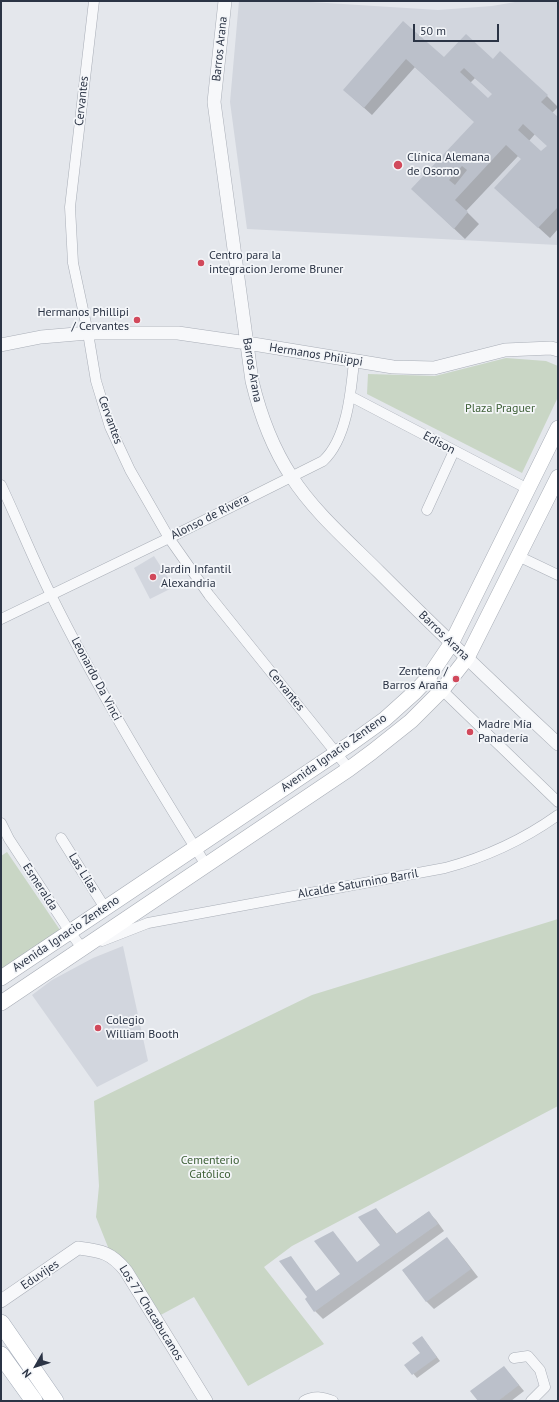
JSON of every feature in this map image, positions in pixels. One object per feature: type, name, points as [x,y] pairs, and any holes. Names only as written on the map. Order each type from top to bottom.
[{"type":"main road","name":"Avenida Ignacio Zenteno","points":[[1,978],[337,753],[385,719],[428,678],[451,644],[558,428]]},
{"type":"main road","name":"Avenida Ignacio Zenteno","points":[[1,1003],[348,769],[395,735],[427,705],[442,690],[467,658],[518,556],[554,494],[558,478]]},
{"type":"main road","points":[[1,1323],[55,1401]]},
{"type":"main road","points":[[1,1355],[34,1401]]},
{"type":"street","name":"Cervantes","points":[[94,1],[70,207],[73,263],[88,333],[96,381],[110,427],[130,470],[169,538],[209,594],[337,753],[348,769]]},
{"type":"street","name":"Barros Arana","points":[[225,1],[214,102],[252,381],[262,418],[280,458],[291,477],[317,509],[451,644],[558,744]]},
{"type":"street","name":"Hermanos Philippi","points":[[1,345],[42,337],[88,333],[178,334],[247,343],[393,367],[434,368],[505,350],[551,348],[558,350]]},
{"type":"street","name":"Alonso de Rivera","points":[[1,619],[169,538],[317,464],[331,452],[339,438],[350,396],[354,361]]},
{"type":"street","name":"Edison","points":[[350,396],[528,489]]},
{"type":"street","points":[[427,510],[454,451]]},
{"type":"street","name":"Leonardo Da Vinci","points":[[1,485],[51,595],[131,743],[206,865]]},
{"type":"street","points":[[518,556],[558,575]]},
{"type":"street","points":[[428,678],[558,802]]},
{"type":"street","name":"Alcalde Saturnino Barril","points":[[82,948],[148,923],[458,865],[486,856],[515,843],[558,815]]},
{"type":"street","name":"Esmeralda","points":[[1,823],[5,841],[82,948]]},
{"type":"street","name":"Las Lilas","points":[[61,838],[105,908]]},
{"type":"street","points":[[147,904],[142,912],[148,923]]},
{"type":"street","name":"Eduvijes","points":[[1,1301],[78,1248]]},
{"type":"street","name":"Los 77 Chacabucanos","points":[[78,1248],[102,1251],[118,1261],[126,1271],[206,1401]]},
{"type":"street","points":[[514,1358],[528,1356],[540,1370],[545,1387],[531,1401]]},
{"type":"street","points":[[304,1401],[310,1398],[322,1396],[333,1401]]},
{"type":"shaded area","name":"Clínica Alemana de Osorno","points":[[239,1],[295,1],[438,10],[492,6],[521,1],[558,1],[558,245],[247,229],[230,102]]},
{"type":"shaded area","name":"Jardin Infantil Alexandria","points":[[154,556],[174,587],[150,599],[134,568]]},
{"type":"shaded area","name":"Colegio William Booth","points":[[123,946],[148,1061],[97,1087],[32,995],[52,980],[93,958]]},
{"type":"green space","name":"Plaza Praguer","points":[[506,358],[546,361],[558,366],[558,397],[522,473],[367,394],[368,374],[435,376]]},
{"type":"green space","points":[[7,852],[60,930],[1,969],[1,856]]},
{"type":"green space","name":"Cementerio Católico","points":[[558,919],[558,1106],[292,1246],[264,1267],[324,1344],[248,1386],[194,1297],[157,1317],[112,1257],[96,1217],[99,1186],[94,1101],[312,995]]},
{"type":"building","points":[[403,21],[444,57],[466,34],[493,59],[500,51],[548,95],[541,102],[558,117],[558,207],[538,228],[494,188],[521,159],[506,145],[455,200],[468,212],[454,229],[411,189],[474,122],[406,59],[364,108],[343,90]],"holes":[[[464,68],[492,94],[488,98],[460,72]],[[523,124],[547,146],[541,151],[518,130]],[[462,166],[467,170],[455,185],[449,180]]]},
{"type":"building","points":[[376,1208],[396,1234],[429,1211],[438,1224],[314,1312],[305,1299],[307,1297],[279,1261],[291,1256],[316,1291],[340,1274],[314,1241],[333,1231],[357,1262],[380,1245],[358,1217]]},
{"type":"building","points":[[447,1237],[471,1269],[426,1302],[402,1270]]},
{"type":"building","points":[[422,1336],[437,1357],[412,1375],[404,1365],[420,1353],[412,1343]]},
{"type":"building","points":[[504,1366],[519,1385],[498,1401],[478,1401],[470,1391]]},
{"type":"place","name":"Clínica Alemana de Osorno","points":[[398,165]]},
{"type":"place","name":"Centro para la integracion Jerome Bruner","points":[[201,263]]},
{"type":"place","name":"Hermanos Phillipi / Cervantes","points":[[137,320]]},
{"type":"place","name":"Jardin Infantil Alexandria","points":[[153,577]]},
{"type":"place","name":"Zenteno / Barros Araña","points":[[456,679]]},
{"type":"place","name":"Madre Mía Panadería","points":[[470,732]]},
{"type":"place","name":"Colegio William Booth","points":[[98,1028]]}]
